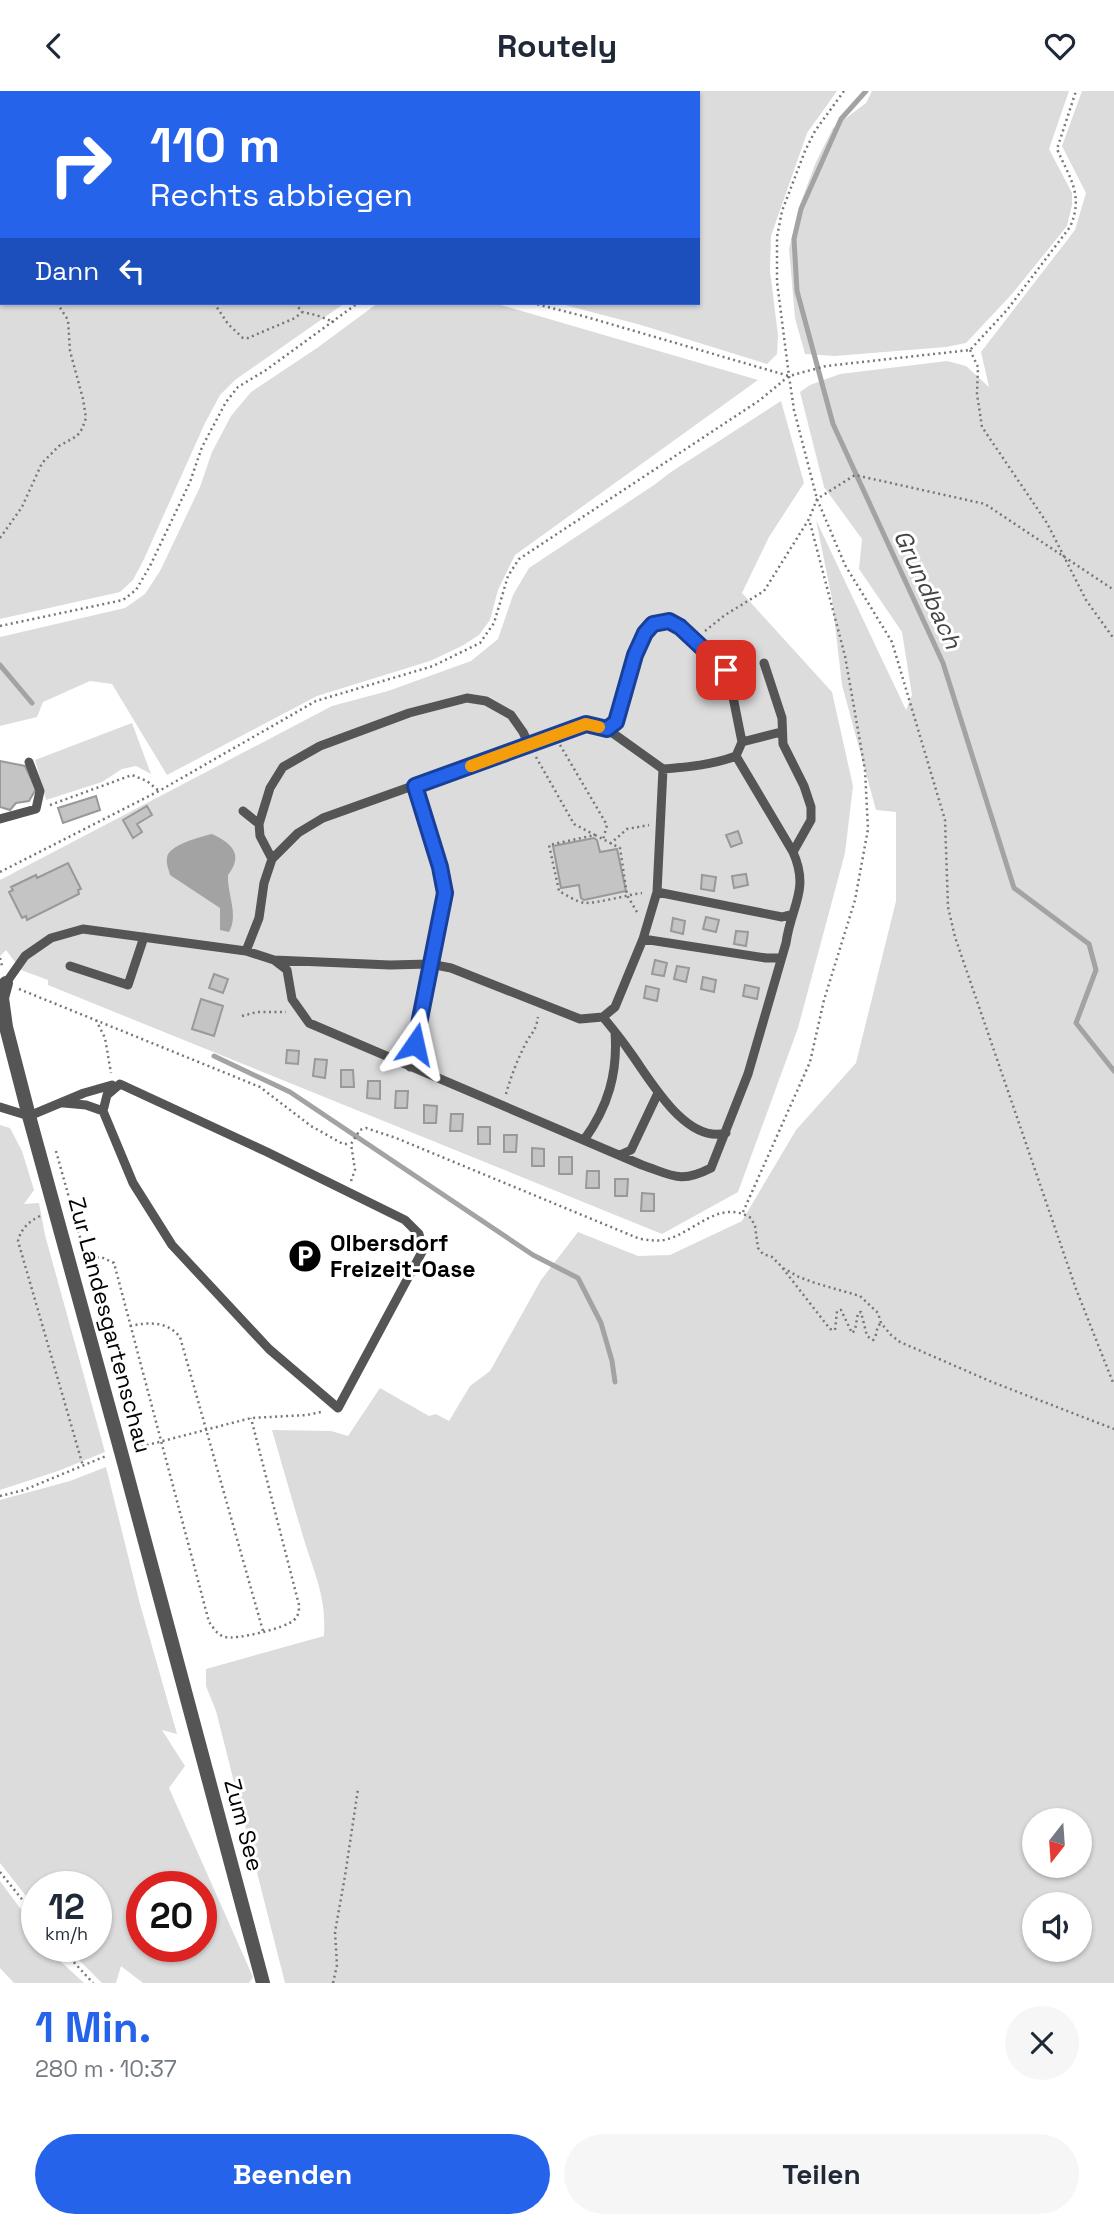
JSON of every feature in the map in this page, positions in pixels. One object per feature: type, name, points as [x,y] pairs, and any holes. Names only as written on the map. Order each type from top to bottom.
[{"type":"street","name":"Zur Landesgartenschau","points":[[6,983],[2,998],[3,1026],[56,1209],[181,1678]]},
{"type":"street","name":"Zum See","points":[[181,1678],[262,1983]]},
{"type":"lane","points":[[246,951],[259,918],[264,883],[272,859],[298,833],[323,818],[586,724],[607,729],[663,769],[722,762],[736,756],[742,742],[732,687],[726,670],[694,639],[669,621],[653,624],[645,633],[635,655],[616,722],[607,729]]},
{"type":"lane","points":[[764,663],[779,709],[783,744],[804,786],[811,807],[811,820],[793,852]]},
{"type":"lane","points":[[272,859],[260,836],[259,824],[270,788],[283,768],[320,746],[409,713],[467,698],[486,701],[511,715],[529,745]]},
{"type":"lane","points":[[742,742],[781,732]]},
{"type":"lane","points":[[274,960],[287,970],[292,999],[309,1023],[642,1165],[682,1179],[698,1175],[710,1168],[747,1074],[801,885],[799,865],[793,852],[736,756]]},
{"type":"lane","points":[[0,819],[36,809],[40,790],[29,762]]},
{"type":"lane","points":[[6,983],[25,956],[51,939],[83,929],[246,951],[274,960],[430,964],[451,968],[580,1019],[603,1017],[615,1007],[643,939],[657,892],[663,769]]},
{"type":"lane","points":[[410,1067],[445,893],[440,867],[415,786]]},
{"type":"lane","points":[[243,811],[259,824]]},
{"type":"lane","points":[[657,892],[782,916],[793,914]]},
{"type":"lane","points":[[70,966],[128,985],[144,937]]},
{"type":"lane","points":[[643,939],[781,958]]},
{"type":"lane","points":[[603,1017],[658,1093],[691,1126],[717,1136],[726,1133]]},
{"type":"lane","points":[[584,1140],[598,1120],[612,1086],[617,1055],[615,1032]]},
{"type":"lane","points":[[120,1084],[267,1151],[348,1192],[405,1220],[419,1234],[423,1250],[338,1408],[269,1349],[172,1245],[132,1183],[103,1111],[107,1095],[120,1084]]},
{"type":"lane","points":[[0,1107],[29,1116],[57,1103],[112,1085]]},
{"type":"lane","points":[[620,1155],[631,1150],[658,1093]]},
{"type":"lane","points":[[57,1103],[86,1105],[103,1111]]},
{"type":"path","points":[[844,91],[815,131],[805,151],[782,211],[777,237],[777,282],[793,410],[817,499],[845,565],[892,642],[945,820],[948,907],[955,937],[1076,1289],[1114,1385]]},
{"type":"path","points":[[0,872],[159,791],[316,701],[433,666],[480,643],[494,623],[508,576],[519,559],[760,400],[789,376],[826,366],[970,350],[1007,310],[1070,227],[1076,213],[1076,192],[1056,149],[1076,91]]},
{"type":"path","points":[[0,538],[22,507],[42,463],[60,446],[77,436],[86,418],[70,351],[68,320],[58,305]]},
{"type":"path","points":[[215,305],[228,324],[243,338],[302,313],[316,314],[324,320],[334,322]]},
{"type":"path","points":[[296,305],[302,313]]},
{"type":"path","points":[[0,626],[123,600],[136,590],[150,566],[190,482],[202,447],[226,402],[238,387],[355,305]]},
{"type":"path","points":[[539,305],[789,376]]},
{"type":"path","points":[[970,350],[978,367],[977,394],[982,427],[1047,523],[1086,600],[1114,639]]},
{"type":"path","points":[[694,639],[725,615],[764,591],[809,519],[817,499],[855,475],[985,505],[1114,590]]},
{"type":"path","points":[[743,1213],[810,1062],[824,1000],[855,900],[868,829],[865,770],[845,656],[809,519]]},
{"type":"path","points":[[554,736],[607,825],[603,840]]},
{"type":"path","points":[[529,745],[574,824],[620,848],[627,895]]},
{"type":"path","points":[[36,809],[132,775],[147,781],[159,791]]},
{"type":"path","points":[[610,844],[627,829],[660,821]]},
{"type":"path","points":[[595,835],[549,845],[559,891],[583,903],[657,892]]},
{"type":"path","points":[[6,983],[260,1087],[311,1126],[343,1144],[351,1144]]},
{"type":"path","points":[[502,1106],[517,1062],[528,1039],[537,1029],[540,1003]]},
{"type":"path","points":[[242,1016],[257,1011],[281,1013],[299,1010]]},
{"type":"path","points":[[96,1020],[106,1038],[112,1085]]},
{"type":"path","points":[[348,1192],[355,1170],[351,1144],[360,1130],[366,1128],[640,1239],[659,1242],[670,1239],[718,1214],[732,1210],[751,1218],[762,1254],[772,1257],[830,1329],[835,1330],[837,1311],[841,1310],[852,1333],[861,1312],[867,1336],[873,1341],[881,1323]]},
{"type":"path","points":[[55,1148],[86,1259],[101,1257],[114,1263],[209,1622],[225,1637],[241,1638],[293,1622],[299,1614],[299,1605],[251,1417]]},
{"type":"path","points":[[56,1209],[32,1220],[21,1231],[18,1241],[83,1466]]},
{"type":"path","points":[[780,1266],[799,1277],[860,1296],[878,1313],[881,1323],[900,1342],[992,1382],[1114,1429]]},
{"type":"path","points":[[130,1326],[159,1324],[173,1329],[180,1338],[263,1631]]},
{"type":"path","points":[[0,1496],[24,1490],[121,1452],[251,1417],[307,1415],[338,1408]]},
{"type":"path","points":[[332,1983],[337,1965],[335,1932],[358,1789]]},
{"type":"path","points":[[0,1872],[21,1898]]},
{"type":"path","points":[[74,1962],[93,1983]]},
{"type":"shaded area","points":[[700,91],[837,91],[807,133],[771,236],[770,271],[778,335],[777,354],[767,364],[641,325],[565,305],[700,305]]},
{"type":"shaded area","points":[[872,91],[1069,91],[1049,149],[1072,193],[1067,226],[1012,294],[966,343],[835,356],[805,354],[795,318],[789,249],[799,207],[816,162],[833,128],[866,103]]},
{"type":"shaded area","points":[[1082,91],[1114,91],[1114,1983],[285,1983],[216,1711],[206,1686],[206,1669],[324,1636],[324,1611],[320,1590],[272,1430],[331,1431],[348,1436],[380,1388],[429,1416],[436,1414],[449,1421],[470,1386],[490,1371],[541,1280],[578,1232],[638,1256],[670,1255],[742,1221],[796,1130],[856,1063],[896,901],[896,812],[876,810],[842,685],[832,599],[816,520],[906,710],[912,695],[902,632],[859,569],[862,539],[824,487],[800,392],[810,385],[840,374],[947,361],[966,366],[989,387],[981,352],[1075,230],[1086,193],[1062,146]]},
{"type":"shaded area","points":[[0,305],[342,305],[235,380],[220,395],[144,559],[133,580],[120,592],[0,619]]},
{"type":"shaded area","points":[[375,305],[501,305],[758,380],[515,555],[498,590],[490,620],[479,635],[430,661],[317,696],[167,775],[112,684],[90,681],[43,702],[37,717],[0,726],[0,637],[125,608],[145,594],[160,571],[200,487],[212,452],[231,416],[251,392]]},
{"type":"shaded area","points":[[781,401],[804,483],[769,537],[742,593],[832,692],[853,786],[845,853],[798,1028],[738,1192],[662,1234],[48,985],[48,980],[21,970],[6,950],[0,956],[0,880],[332,706],[388,691],[471,661],[498,639],[513,595],[529,568]]},
{"type":"shaded area","points":[[132,723],[151,774],[136,766],[122,769],[102,782],[46,800],[35,760]]},
{"type":"shaded area","points":[[212,834],[225,841],[235,856],[233,868],[228,875],[233,912],[229,932],[220,930],[220,908],[170,875],[167,865],[167,858],[173,849],[185,842]]},
{"type":"shaded area","points":[[0,1125],[10,1128],[22,1151],[34,1190],[24,1204],[39,1203],[45,1235],[105,1452],[0,1490]]},
{"type":"shaded area","points":[[106,1467],[140,1604],[177,1734],[162,1730],[185,1766],[169,1788],[206,1871],[126,1871],[126,1962],[217,1962],[217,1896],[253,1977],[249,1983],[143,1983],[121,1966],[116,1983],[102,1983],[81,1962],[112,1962],[112,1871],[21,1871],[21,1890],[0,1863],[0,1500],[70,1481]]},
{"type":"shaded area","points":[[0,1881],[21,1909],[21,1962],[61,1962],[84,1983],[14,1983],[0,1968]]},
{"type":"building","points":[[0,761],[25,766],[36,789],[29,801],[16,803],[10,810],[0,807]]},
{"type":"building","points":[[96,796],[100,810],[63,823],[58,808]]},
{"type":"building","points":[[147,806],[152,815],[137,824],[142,832],[133,838],[123,820]]},
{"type":"building","points":[[738,831],[742,843],[731,847],[726,835]]},
{"type":"building","points":[[594,838],[600,852],[617,849],[626,891],[584,900],[581,898],[579,885],[561,888],[553,846]]},
{"type":"building","points":[[68,863],[81,889],[78,890],[79,894],[27,920],[26,916],[22,918],[9,892],[13,890],[11,887]]},
{"type":"building","points":[[746,874],[748,885],[734,888],[732,876]]},
{"type":"building","points":[[702,875],[716,877],[714,891],[701,889]]},
{"type":"building","points":[[706,917],[719,920],[716,932],[703,929]]},
{"type":"building","points":[[673,918],[685,921],[683,934],[671,931]]},
{"type":"building","points":[[736,931],[748,932],[746,946],[734,944]]},
{"type":"building","points":[[655,960],[667,963],[664,976],[652,974]]},
{"type":"building","points":[[677,966],[689,968],[686,982],[674,979]]},
{"type":"building","points":[[214,974],[228,979],[223,993],[209,988]]},
{"type":"building","points":[[703,977],[716,980],[714,992],[701,989]]},
{"type":"building","points":[[745,985],[759,988],[757,999],[743,996]]},
{"type":"building","points":[[646,986],[659,989],[657,1001],[644,998]]},
{"type":"building","points":[[201,999],[223,1006],[214,1036],[192,1029]]},
{"type":"building","points":[[287,1050],[299,1051],[298,1064],[286,1063]]},
{"type":"building","points":[[315,1059],[327,1060],[325,1078],[313,1076]]},
{"type":"building","points":[[341,1070],[353,1070],[354,1087],[341,1087]]},
{"type":"building","points":[[368,1081],[380,1081],[380,1099],[367,1098]]},
{"type":"building","points":[[396,1091],[408,1091],[407,1108],[395,1108]]},
{"type":"building","points":[[424,1105],[437,1106],[436,1123],[424,1123]]},
{"type":"building","points":[[451,1114],[463,1114],[462,1131],[450,1131]]},
{"type":"building","points":[[478,1127],[490,1127],[490,1144],[478,1144]]},
{"type":"building","points":[[504,1135],[517,1135],[516,1152],[504,1152]]},
{"type":"building","points":[[532,1148],[544,1149],[544,1166],[532,1166]]},
{"type":"building","points":[[559,1157],[572,1157],[572,1174],[559,1174]]},
{"type":"building","points":[[587,1171],[599,1171],[599,1188],[586,1188]]},
{"type":"building","points":[[615,1179],[628,1179],[627,1196],[615,1196]]},
{"type":"building","points":[[642,1193],[654,1194],[654,1211],[641,1211]]},
{"type":"waterway","name":"Grundbach","points":[[866,91],[841,119],[801,209],[794,239],[797,291],[833,424],[943,663],[1014,888],[1089,944],[1096,970],[1076,1023],[1114,1071]]},
{"type":"waterway","points":[[0,665],[32,703]]},
{"type":"waterway","points":[[214,1056],[290,1092],[533,1255],[578,1278],[601,1323],[615,1382]]},
{"type":"slow traffic","points":[[471,766],[586,724],[599,727]]},
{"type":"place","name":"Olbersdorf Freizeit-Oase","points":[[305,1256]]},
{"type":"route","points":[[415,1044],[445,893],[440,867],[415,786],[586,724],[607,729],[616,722],[635,655],[645,633],[653,624],[669,621],[680,627],[726,670]]}]
